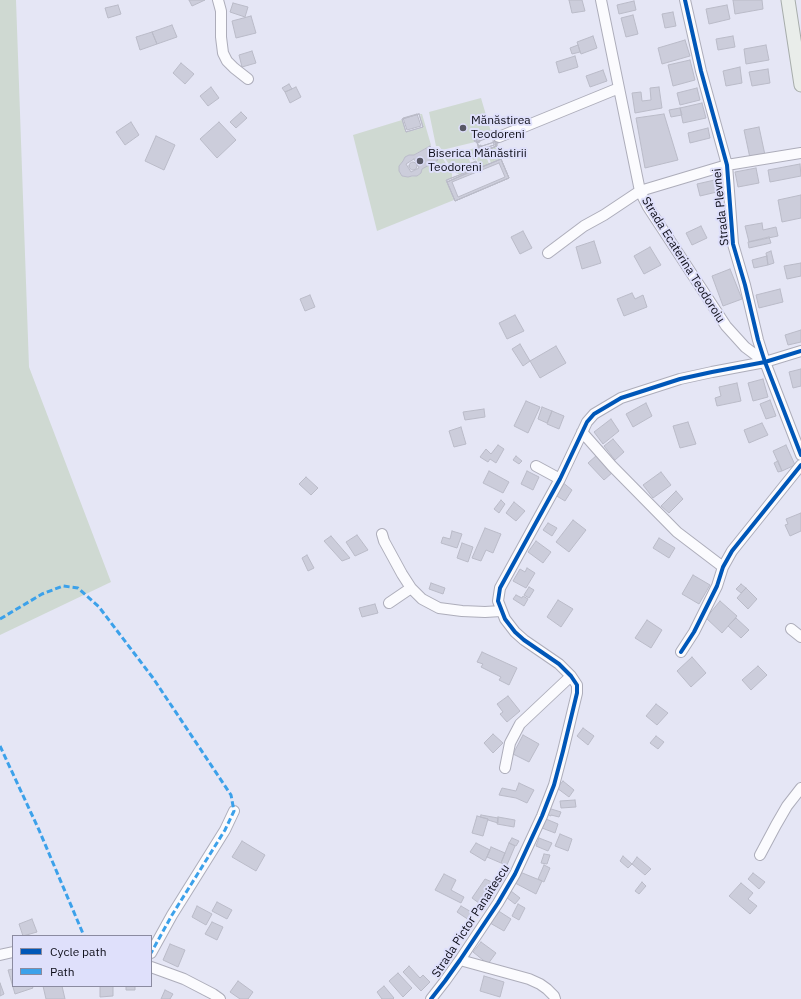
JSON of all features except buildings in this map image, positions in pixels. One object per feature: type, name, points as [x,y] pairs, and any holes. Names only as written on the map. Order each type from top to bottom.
[{"type":"main road","points":[[788,0],[801,85]]},
{"type":"street","points":[[218,0],[221,10],[221,37],[223,54],[227,61],[248,79]]},
{"type":"street","name":"Strada Ecaterina Teodoroiu","points":[[601,0],[640,191],[648,208],[726,326],[745,348],[765,362]]},
{"type":"street","name":"Strada Plevnei","points":[[685,0],[700,71],[727,165],[733,244],[765,362],[801,455]]},
{"type":"street","points":[[499,137],[619,88]]},
{"type":"street","points":[[548,253],[584,226],[604,215],[640,191],[727,165],[801,153]]},
{"type":"street","points":[[765,362],[801,351]]},
{"type":"street","name":"Strada Pictor Panaitescu","points":[[431,999],[460,960],[498,903],[515,874],[542,816],[556,778],[575,704],[577,685],[571,676],[559,664],[515,632],[505,619],[498,601],[500,588],[560,479],[587,422],[594,414],[621,398],[680,379],[765,362]]},
{"type":"street","points":[[582,432],[612,466],[676,532],[723,567]]},
{"type":"street","points":[[681,652],[694,632],[717,586],[723,567],[732,551],[801,465]]},
{"type":"street","points":[[536,466],[560,479]]},
{"type":"street","points":[[382,534],[402,574],[411,588],[422,599],[439,608],[462,611],[501,611]]},
{"type":"street","points":[[389,603],[411,588]]},
{"type":"street","points":[[791,629],[801,637]]},
{"type":"street","points":[[504,768],[510,743],[520,724],[571,676]]},
{"type":"street","points":[[760,855],[787,806],[801,788]]},
{"type":"street","points":[[152,951],[172,915],[226,830],[234,811]]},
{"type":"street","points":[[0,955],[12,952]]},
{"type":"street","name":"Strada Pictor Panaitescu","points":[[460,960],[529,979],[548,989],[555,999]]},
{"type":"street","points":[[152,967],[184,979],[220,999]]},
{"type":"shaded area","points":[[0,0],[16,0],[29,367],[111,582],[0,635]]},
{"type":"shaded area","points":[[481,98],[491,132],[476,137],[474,140],[475,142],[442,150],[439,146],[436,146],[429,112]]},
{"type":"shaded area","points":[[420,114],[422,114],[431,145],[414,155],[405,157],[399,166],[399,171],[402,176],[405,177],[417,176],[421,173],[422,169],[442,157],[452,174],[452,178],[446,180],[454,200],[377,231],[353,135],[402,120],[406,132],[419,129],[423,127]]},
{"type":"shaded area","points":[[496,147],[500,159],[491,163],[486,150]]},
{"type":"shaded area","points":[[475,148],[480,153],[484,151],[489,164],[480,168],[477,159],[473,160],[468,150]]},
{"type":"shaded area","points":[[465,150],[471,164],[467,172],[460,175],[454,172],[443,155]]},
{"type":"marked path","points":[[0,619],[42,594],[63,586],[78,588],[99,607],[153,678],[231,795],[234,811],[225,830],[172,915],[152,951]]},
{"type":"marked path","points":[[0,746],[39,830],[84,935]]},
{"type":"cycle path","points":[[685,0],[701,71],[727,165],[733,244],[765,362],[801,455]]},
{"type":"cycle path","points":[[431,999],[460,960],[498,903],[515,874],[542,816],[554,785],[577,693],[577,685],[571,676],[559,664],[515,632],[505,619],[498,601],[500,588],[560,479],[587,422],[594,414],[621,398],[680,379],[765,362],[801,351]]},
{"type":"cycle path","points":[[681,652],[694,632],[717,586],[723,567],[732,551],[801,465]]},
{"type":"place","name":"Mănăstirea Teodoreni","points":[[463,128]]},
{"type":"place","name":"Biserica Mănăstirii Teodoreni","points":[[420,161]]}]
